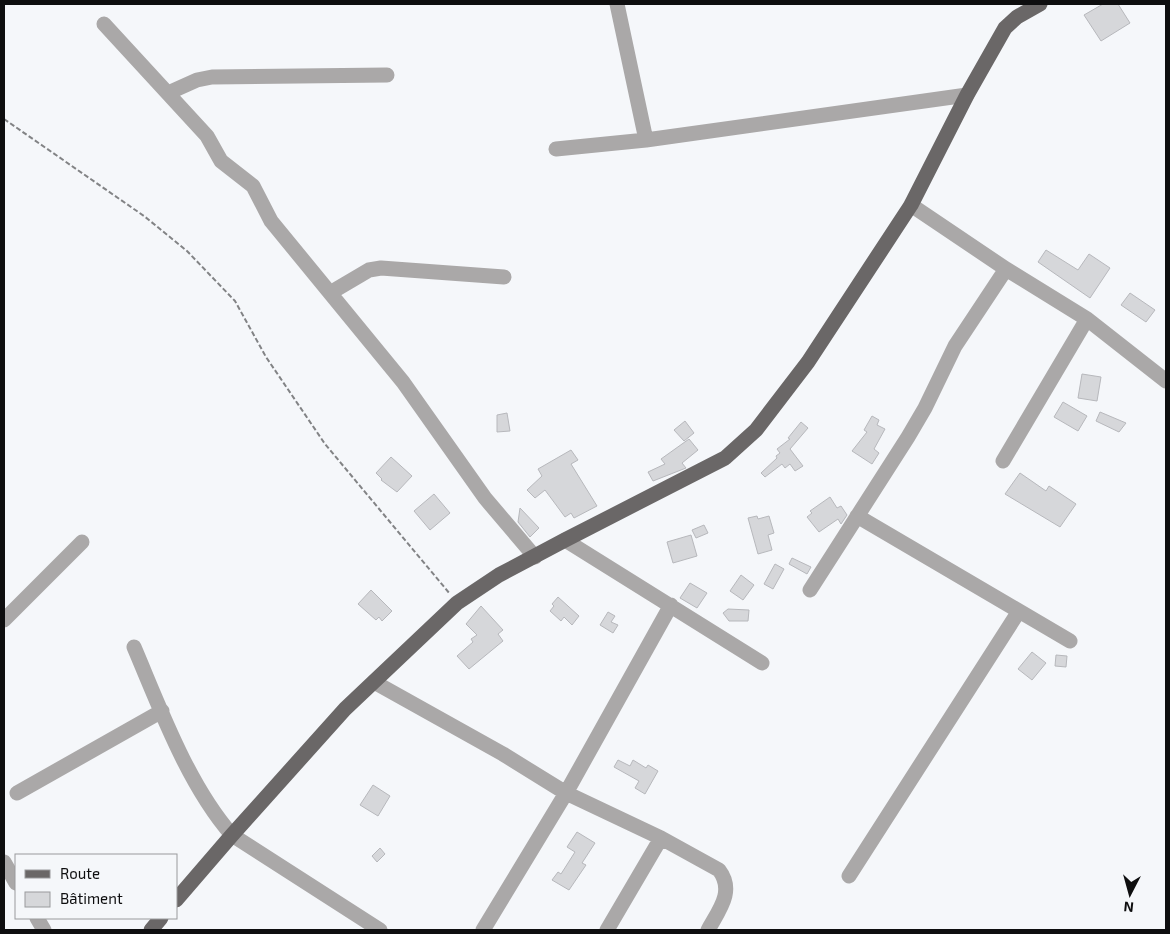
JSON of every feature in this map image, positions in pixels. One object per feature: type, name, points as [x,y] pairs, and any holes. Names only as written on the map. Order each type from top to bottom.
[{"type":"main road","points":[[178,898],[345,709],[457,603],[499,575],[711,466],[739,447],[756,430],[808,362],[911,205],[967,95],[1004,28],[1017,17],[1040,4]]},
{"type":"main road","points":[[150,930],[160,919]]},
{"type":"street","points":[[617,4],[646,140]]},
{"type":"street","points":[[104,24],[207,136],[221,161],[253,186],[271,221],[403,382],[484,498],[535,557]]},
{"type":"street","points":[[168,94],[197,80],[212,77],[387,75]]},
{"type":"street","points":[[556,149],[646,140],[967,95]]},
{"type":"street","points":[[911,205],[1006,269],[1087,319],[1166,381]]},
{"type":"street","points":[[330,293],[369,270],[381,268],[504,277]]},
{"type":"street","points":[[810,590],[925,408],[955,346],[1006,269]]},
{"type":"street","points":[[1003,460],[1087,319]]},
{"type":"street","points":[[857,516],[1070,641]]},
{"type":"street","points":[[565,540],[762,662]]},
{"type":"street","points":[[4,620],[82,542]]},
{"type":"street","points":[[484,930],[566,793],[671,606]]},
{"type":"street","points":[[849,876],[1019,611]]},
{"type":"street","points":[[134,647],[162,711],[206,801],[232,835],[380,930]]},
{"type":"street","points":[[374,682],[503,754],[566,793],[661,838],[719,870],[725,878],[727,887],[725,898],[708,930]]},
{"type":"street","points":[[17,794],[162,711]]},
{"type":"street","points":[[607,930],[661,838]]},
{"type":"street","points":[[4,862],[15,881]]},
{"type":"street","points":[[38,919],[44,930]]},
{"type":"path","points":[[4,119],[144,216],[187,251],[235,301],[266,356],[325,444],[457,603]]},
{"type":"building","points":[[1103,4],[1118,4],[1130,23],[1101,41],[1084,15]]},
{"type":"building","points":[[1046,250],[1078,270],[1089,254],[1110,268],[1090,298],[1038,262]]},
{"type":"building","points":[[1130,293],[1155,310],[1146,322],[1121,305]]},
{"type":"building","points":[[1082,374],[1101,377],[1097,401],[1078,398]]},
{"type":"building","points":[[1063,402],[1087,416],[1078,431],[1054,417]]},
{"type":"building","points":[[1100,412],[1126,423],[1119,432],[1096,421]]},
{"type":"building","points":[[507,413],[510,431],[497,432],[497,415]]},
{"type":"building","points":[[872,416],[879,420],[877,425],[885,429],[874,449],[879,453],[872,464],[852,451],[867,432],[864,430]]},
{"type":"building","points":[[685,421],[694,433],[684,441],[674,430]]},
{"type":"building","points":[[801,422],[808,428],[790,449],[803,466],[795,471],[790,464],[785,468],[782,464],[765,477],[761,473],[777,458],[776,456],[780,453],[777,449],[790,439],[788,438]]},
{"type":"building","points":[[689,439],[698,450],[682,463],[686,468],[653,481],[648,472],[665,464],[661,459]]},
{"type":"building","points":[[571,450],[578,460],[571,464],[597,506],[574,518],[571,513],[565,517],[545,490],[535,498],[527,490],[542,476],[538,469]]},
{"type":"building","points":[[391,457],[412,476],[397,492],[381,480],[376,473]]},
{"type":"building","points":[[1020,473],[1046,491],[1049,486],[1076,504],[1060,527],[1005,494]]},
{"type":"building","points":[[434,494],[450,513],[430,530],[414,511]]},
{"type":"building","points":[[830,497],[837,508],[841,506],[847,515],[841,524],[838,519],[819,532],[807,517],[812,513],[810,511]]},
{"type":"building","points":[[520,508],[539,528],[530,537],[518,522]]},
{"type":"building","points":[[757,516],[758,519],[769,516],[774,533],[768,535],[772,550],[758,554],[748,518]]},
{"type":"building","points":[[704,525],[708,533],[696,538],[692,530]]},
{"type":"building","points":[[691,535],[697,556],[673,563],[667,542]]},
{"type":"building","points":[[792,558],[811,567],[807,574],[789,564]]},
{"type":"building","points":[[775,564],[784,569],[773,589],[764,584]]},
{"type":"building","points":[[741,575],[754,585],[743,600],[730,591]]},
{"type":"building","points":[[690,583],[707,593],[697,608],[680,598]]},
{"type":"building","points":[[371,590],[392,611],[382,621],[379,617],[376,620],[358,604]]},
{"type":"building","points":[[558,597],[579,616],[572,625],[564,617],[561,621],[550,611],[554,606],[552,604]]},
{"type":"building","points":[[481,606],[503,630],[498,634],[503,641],[469,669],[457,656],[473,642],[471,639],[477,635],[466,624]]},
{"type":"building","points":[[728,609],[749,610],[748,621],[729,621],[723,613]]},
{"type":"building","points":[[608,612],[615,616],[611,622],[618,625],[613,633],[600,625]]},
{"type":"building","points":[[1032,652],[1046,663],[1032,680],[1018,669]]},
{"type":"building","points":[[1056,655],[1067,656],[1066,667],[1055,666]]},
{"type":"building","points":[[618,760],[630,766],[633,760],[646,768],[648,765],[658,771],[645,794],[635,788],[639,781],[614,767]]},
{"type":"building","points":[[373,785],[390,796],[378,816],[360,805]]},
{"type":"building","points":[[577,832],[595,843],[582,863],[586,865],[569,890],[552,880],[558,872],[561,874],[575,852],[567,847]]},
{"type":"building","points":[[380,848],[385,854],[377,862],[372,856]]}]
